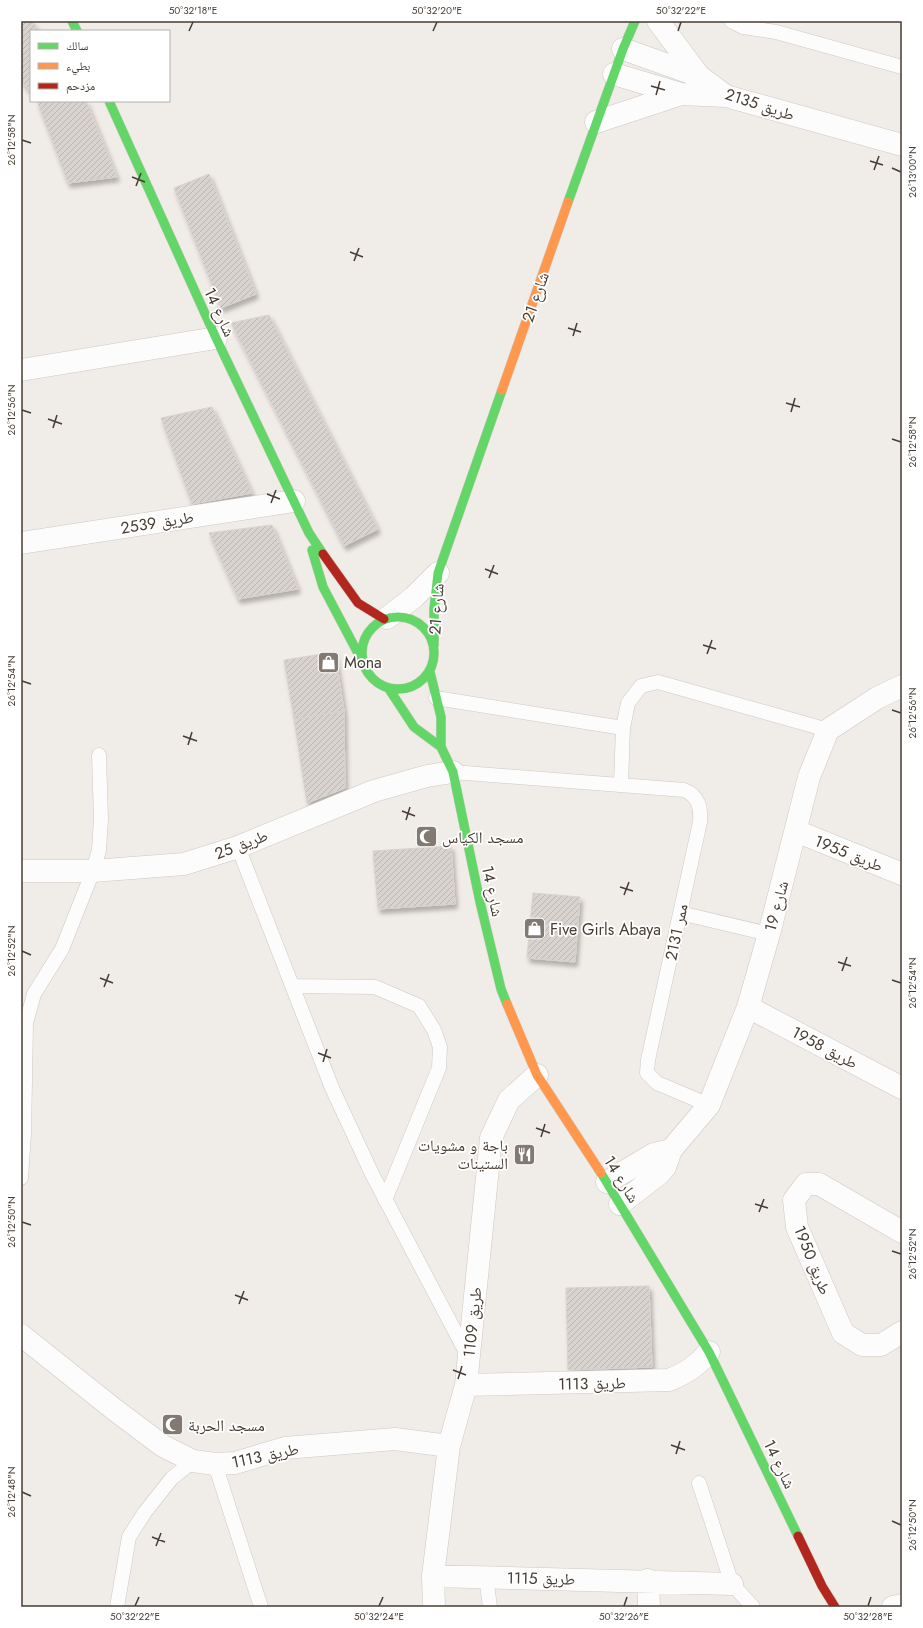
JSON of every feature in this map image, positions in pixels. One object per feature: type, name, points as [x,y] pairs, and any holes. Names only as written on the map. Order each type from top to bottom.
[{"type":"street","points":[[72,21],[76,30]]},
{"type":"street","name":"شارع 21","points":[[434,645],[434,609],[438,573],[596,122],[623,49],[636,21]]},
{"type":"street","points":[[658,21],[699,76]]},
{"type":"street","name":"طريق 2135","points":[[623,49],[699,76],[726,96],[902,145]]},
{"type":"street","points":[[614,74],[681,94],[726,96]]},
{"type":"street","points":[[596,122],[681,94]]},
{"type":"street","name":"شارع 14","points":[[109,102],[216,338],[309,533],[348,591],[358,603],[386,618]]},
{"type":"street","points":[[21,370],[216,338]]},
{"type":"street","name":"طريق 2539","points":[[21,543],[294,501]]},
{"type":"street","name":"شارع 14","points":[[309,533],[316,569],[323,586],[361,659]]},
{"type":"street","name":"شارع 21","points":[[386,618],[414,597],[438,573]]},
{"type":"street","points":[[399,617],[411,619],[421,625],[429,634],[434,645],[434,659],[430,672],[417,685],[399,690],[389,689],[379,685],[370,678],[361,659],[364,639],[375,624],[386,618],[399,617]]},
{"type":"street","name":"شارع 14","points":[[430,672],[441,717],[441,747],[453,772],[480,902],[501,989],[537,1075],[607,1182],[709,1352],[822,1586],[835,1607]]},
{"type":"street","points":[[828,730],[876,698],[902,686]]},
{"type":"street","name":"شارع 14","points":[[389,689],[414,727],[441,747]]},
{"type":"street","name":"شارع 19","points":[[620,1204],[659,1174],[667,1163],[671,1150],[709,1105],[748,1006],[769,934],[796,831],[808,777],[828,730]]},
{"type":"street","name":"طريق 25","points":[[21,871],[93,871],[184,864],[238,847],[374,791],[427,776],[453,772]]},
{"type":"street","name":"طريق 1955","points":[[796,831],[902,874]]},
{"type":"street","name":"طريق 1958","points":[[748,1006],[902,1088]]},
{"type":"street","name":"طريق 1109","points":[[434,1607],[433,1576],[448,1446],[466,1385],[491,1138],[509,1100],[537,1075]]},
{"type":"street","points":[[607,1182],[654,1154],[671,1150]]},
{"type":"street","name":"طريق 1950","points":[[902,1232],[819,1184],[806,1184],[794,1200],[797,1227],[843,1333],[862,1345],[880,1345],[902,1332]]},
{"type":"street","name":"طريق 1113","points":[[24,1336],[115,1410],[163,1446],[193,1461],[215,1464],[235,1463],[285,1448],[395,1439],[448,1446]]},
{"type":"street","name":"طريق 1113","points":[[466,1385],[669,1380],[685,1374],[694,1368],[709,1352]]},
{"type":"street","name":"طريق 1115","points":[[433,1576],[648,1580],[732,1584]]},
{"type":"street","points":[[648,1580],[650,1607]]},
{"type":"street","points":[[893,1607],[902,1605]]},
{"type":"lane","points":[[731,21],[743,27],[777,27],[902,67]]},
{"type":"lane","points":[[621,784],[623,728],[628,703],[642,686],[658,682],[828,730]]},
{"type":"lane","points":[[436,698],[623,728]]},
{"type":"lane","points":[[21,1178],[24,1134],[26,1023],[34,994],[62,949],[100,850],[101,819],[99,755]]},
{"type":"lane","name":"ممر 2131","points":[[453,772],[684,790],[692,794],[697,800],[700,810],[700,822],[648,1060],[647,1073],[657,1083],[709,1105]]},
{"type":"lane","points":[[238,847],[294,986],[332,1088],[385,1200],[468,1357]]},
{"type":"lane","points":[[680,913],[769,934]]},
{"type":"lane","points":[[294,986],[375,987],[419,1006],[434,1030],[440,1047],[440,1068],[385,1200]]},
{"type":"lane","points":[[117,1607],[130,1537],[144,1512],[172,1478],[193,1461]]},
{"type":"lane","points":[[215,1464],[261,1607]]},
{"type":"lane","points":[[699,1483],[732,1584],[753,1607]]},
{"type":"lane","points":[[486,1577],[490,1607]]},
{"type":"building","points":[[21,21],[32,21],[38,30],[30,30],[30,92],[21,80]]},
{"type":"building","points":[[37,102],[86,102],[117,177],[68,183]]},
{"type":"building","points":[[209,174],[256,294],[221,308],[174,188]]},
{"type":"building","points":[[269,315],[378,529],[344,546],[231,323]]},
{"type":"building","points":[[212,407],[252,493],[192,504],[161,418]]},
{"type":"building","points":[[272,525],[298,589],[238,599],[209,533]]},
{"type":"building","points":[[335,652],[344,711],[294,719],[284,660]]},
{"type":"building","points":[[344,711],[345,788],[307,803],[294,719]]},
{"type":"building","points":[[451,846],[455,904],[378,909],[373,851]]},
{"type":"building","points":[[533,893],[580,897],[575,962],[527,958]]},
{"type":"building","points":[[649,1286],[652,1367],[568,1370],[566,1288]]},
{"type":"traffic: fast","points":[[72,21],[76,30]]},
{"type":"traffic: fast","points":[[568,202],[623,49],[635,21]]},
{"type":"traffic: fast","points":[[109,102],[216,338],[309,533],[323,554]]},
{"type":"traffic: fast","points":[[434,645],[434,609],[438,573],[502,390]]},
{"type":"traffic: fast","points":[[312,550],[323,587],[361,659]]},
{"type":"traffic: fast","points":[[391,617],[405,617],[412,619],[424,627],[432,639],[434,653],[432,667],[424,679],[412,687],[405,689],[391,689],[384,687],[372,679],[364,667],[362,660],[362,646],[364,639],[372,627],[384,619],[391,617]]},
{"type":"traffic: fast","points":[[430,672],[441,717],[441,747]]},
{"type":"traffic: fast","points":[[389,689],[414,727],[441,747],[453,772],[480,902],[501,989],[507,1004]]},
{"type":"traffic: fast","points":[[601,1173],[709,1352],[798,1536]]},
{"type":"traffic: slow","points":[[502,390],[568,202]]},
{"type":"traffic: slow","points":[[507,1004],[537,1075],[601,1173]]},
{"type":"traffic: jam","points":[[323,554],[358,603],[384,619]]},
{"type":"traffic: jam","points":[[798,1536],[822,1586],[835,1607]]},
{"type":"place","name":"Mona","points":[[328,662]]},
{"type":"place","name":"مسجد الكياس","points":[[426,837]]},
{"type":"place","name":"Five Girls Abaya","points":[[535,929]]},
{"type":"place","name":"باجة و مشويات الستينات","points":[[524,1154]]},
{"type":"place","name":"مسجد الحربة","points":[[172,1425]]}]
